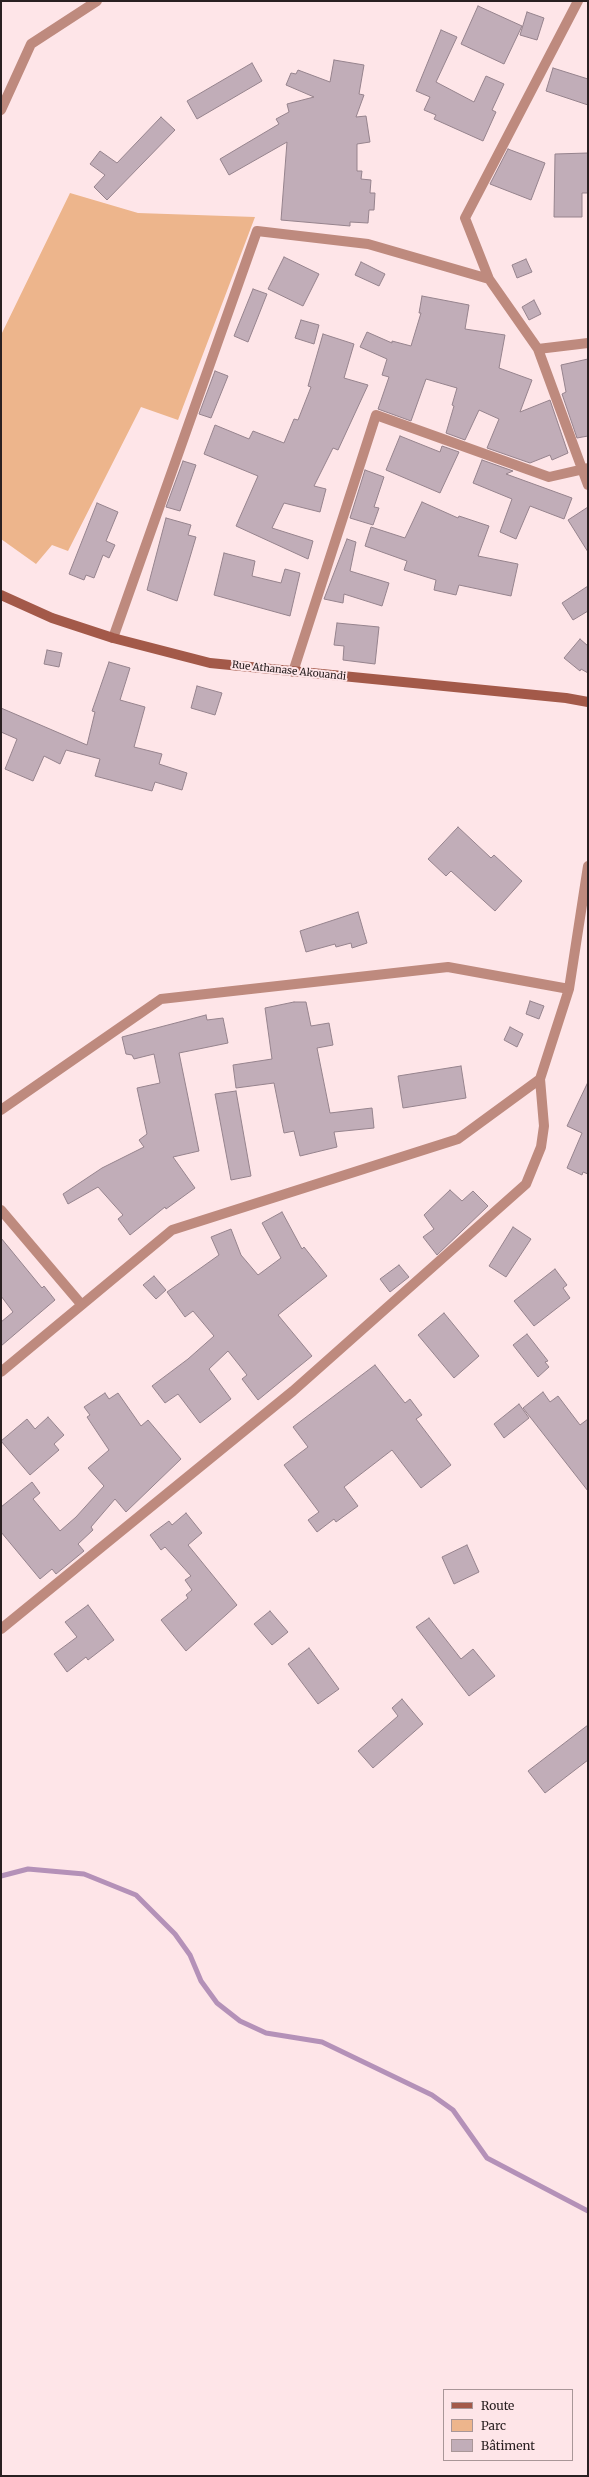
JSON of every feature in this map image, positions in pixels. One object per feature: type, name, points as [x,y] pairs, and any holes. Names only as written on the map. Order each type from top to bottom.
[{"type":"street","points":[[1,110],[31,44],[97,1]]},
{"type":"street","points":[[578,1],[465,218],[489,279],[538,349],[584,468],[588,485]]},
{"type":"street","points":[[113,638],[257,231],[368,244],[489,279]]},
{"type":"street","points":[[538,349],[588,343]]},
{"type":"street","points":[[293,672],[376,416],[549,478],[584,468]]},
{"type":"street","name":"Rue Athanase Akouandi","points":[[1,595],[52,618],[113,638],[210,663],[566,698],[588,702]]},
{"type":"street","points":[[1,1629],[293,1391],[526,1184],[541,1147],[543,1133],[540,1079],[569,989],[588,866]]},
{"type":"street","points":[[1,1110],[161,999],[448,967],[569,989]]},
{"type":"street","points":[[1,1372],[81,1304],[172,1230],[458,1139],[540,1079]]},
{"type":"street","points":[[1,1210],[81,1304]]},
{"type":"green space","points":[[70,193],[138,213],[255,217],[178,420],[141,407],[68,551],[52,545],[36,564],[1,539],[1,335]]},
{"type":"building","points":[[478,6],[522,26],[504,64],[461,44]]},
{"type":"building","points":[[527,12],[544,18],[537,40],[520,35]]},
{"type":"building","points":[[441,30],[457,37],[436,82],[474,102],[486,76],[504,84],[492,110],[496,112],[483,141],[434,119],[436,115],[424,110],[430,97],[416,91]]},
{"type":"building","points":[[334,60],[364,65],[359,94],[364,95],[356,117],[366,116],[370,142],[357,144],[357,171],[362,171],[361,179],[371,180],[370,193],[375,193],[374,210],[369,210],[368,223],[350,222],[350,226],[281,220],[287,142],[229,175],[220,159],[279,124],[276,119],[289,112],[287,104],[314,97],[286,85],[291,73],[296,74],[298,70],[330,82]]},
{"type":"building","points":[[252,63],[262,81],[197,119],[187,101]]},
{"type":"building","points":[[553,68],[588,79],[588,105],[546,91]]},
{"type":"building","points":[[161,117],[175,130],[107,200],[94,187],[105,175],[90,164],[100,151],[117,163]]},
{"type":"building","points":[[508,149],[545,163],[531,200],[490,184]]},
{"type":"building","points":[[588,153],[588,193],[582,193],[582,217],[554,217],[555,154]]},
{"type":"building","points":[[284,257],[319,274],[303,306],[268,289]]},
{"type":"building","points":[[526,259],[532,272],[517,278],[512,265]]},
{"type":"building","points":[[361,262],[385,274],[379,286],[355,275]]},
{"type":"building","points":[[253,289],[267,294],[248,342],[234,336]]},
{"type":"building","points":[[422,296],[469,305],[465,329],[505,335],[499,368],[532,380],[520,412],[550,400],[568,453],[552,460],[550,455],[530,463],[487,448],[499,419],[479,410],[465,440],[446,433],[454,406],[452,405],[457,388],[426,379],[411,421],[378,409],[389,377],[382,375],[387,359],[360,347],[367,332],[392,343],[392,341],[411,346],[421,313],[419,313]]},
{"type":"building","points":[[534,300],[541,314],[529,320],[522,307]]},
{"type":"building","points":[[301,320],[319,325],[314,344],[295,338]]},
{"type":"building","points":[[323,334],[354,344],[344,378],[368,385],[338,450],[333,448],[314,486],[326,489],[320,512],[284,503],[272,528],[313,541],[308,559],[236,526],[258,476],[204,454],[215,425],[249,439],[253,431],[284,443],[294,419],[298,420],[311,387],[308,386]]},
{"type":"building","points":[[588,359],[588,436],[577,438],[562,394],[566,392],[561,365]]},
{"type":"building","points":[[215,371],[228,376],[211,418],[199,414]]},
{"type":"building","points":[[400,436],[440,452],[442,446],[459,452],[440,493],[386,470]]},
{"type":"building","points":[[482,460],[513,471],[506,474],[572,498],[564,519],[530,506],[516,539],[500,532],[512,499],[473,483]]},
{"type":"building","points":[[183,461],[196,465],[180,511],[166,507]]},
{"type":"building","points":[[365,470],[384,477],[374,507],[379,508],[373,525],[350,518]]},
{"type":"building","points":[[422,502],[458,518],[459,516],[489,526],[478,556],[518,564],[511,596],[459,585],[456,595],[434,590],[436,580],[404,570],[407,561],[365,546],[371,527],[405,538]]},
{"type":"building","points":[[97,503],[118,512],[106,541],[115,545],[109,558],[103,555],[94,578],[86,575],[84,580],[69,574]]},
{"type":"building","points":[[588,507],[588,552],[568,520]]},
{"type":"building","points":[[166,518],[191,525],[188,535],[196,537],[177,601],[147,590]]},
{"type":"building","points":[[347,539],[356,542],[350,571],[389,583],[382,606],[344,594],[343,603],[324,599]]},
{"type":"building","points":[[224,553],[255,561],[252,576],[281,583],[285,569],[300,573],[290,616],[214,595]]},
{"type":"building","points":[[588,586],[588,611],[573,620],[562,603]]},
{"type":"building","points":[[337,623],[379,627],[375,664],[343,660],[344,646],[334,645]]},
{"type":"building","points":[[580,639],[588,646],[588,673],[581,669],[580,671],[564,658]]},
{"type":"building","points":[[47,650],[62,653],[59,667],[44,664]]},
{"type":"building","points":[[109,662],[130,668],[120,700],[145,707],[134,747],[162,754],[159,764],[187,773],[182,790],[155,782],[152,791],[95,776],[100,759],[66,750],[60,764],[44,756],[33,781],[5,769],[17,739],[1,732],[1,708],[87,745],[95,712],[92,711]]},
{"type":"building","points":[[197,686],[222,693],[215,715],[191,708]]},
{"type":"building","points":[[458,827],[491,858],[494,855],[522,881],[495,911],[451,871],[446,876],[428,859]]},
{"type":"building","points":[[358,912],[367,943],[352,948],[351,943],[336,947],[335,944],[306,952],[300,931]]},
{"type":"building","points":[[530,1001],[544,1006],[539,1019],[526,1014]]},
{"type":"building","points":[[294,1002],[306,1002],[311,1026],[329,1023],[333,1045],[317,1048],[330,1113],[372,1108],[374,1128],[334,1132],[337,1147],[300,1156],[294,1131],[284,1133],[274,1083],[236,1088],[233,1065],[272,1059],[265,1008]]},
{"type":"building","points":[[206,1015],[207,1020],[223,1018],[228,1043],[179,1053],[199,1151],[173,1157],[195,1188],[166,1209],[165,1207],[130,1235],[118,1219],[123,1215],[98,1187],[68,1204],[63,1194],[102,1168],[144,1147],[139,1140],[147,1134],[137,1088],[160,1083],[154,1054],[134,1059],[132,1055],[126,1054],[122,1037]]},
{"type":"building","points":[[510,1027],[523,1034],[517,1047],[504,1040]]},
{"type":"building","points":[[461,1066],[466,1098],[403,1108],[398,1076]]},
{"type":"building","points":[[588,1082],[588,1174],[583,1172],[582,1175],[567,1168],[582,1133],[567,1126]]},
{"type":"building","points":[[236,1091],[251,1176],[231,1180],[215,1094]]},
{"type":"building","points":[[450,1190],[462,1201],[473,1191],[488,1206],[437,1255],[423,1237],[434,1229],[424,1215]]},
{"type":"building","points":[[282,1212],[302,1249],[304,1247],[327,1276],[278,1315],[312,1356],[258,1400],[242,1379],[247,1375],[228,1351],[209,1369],[231,1399],[200,1423],[178,1394],[165,1403],[152,1386],[188,1359],[214,1336],[193,1311],[185,1317],[167,1292],[219,1255],[211,1237],[231,1229],[241,1255],[258,1275],[281,1258],[262,1223]]},
{"type":"building","points":[[513,1227],[531,1239],[506,1277],[489,1266]]},
{"type":"building","points":[[1,1238],[42,1288],[44,1286],[55,1300],[1,1346],[1,1322],[13,1312],[1,1296]]},
{"type":"building","points":[[399,1265],[409,1277],[390,1292],[380,1279]]},
{"type":"building","points":[[555,1269],[567,1285],[563,1288],[570,1298],[534,1326],[514,1301]]},
{"type":"building","points":[[154,1276],[166,1290],[156,1299],[143,1285]]},
{"type":"building","points":[[444,1313],[479,1356],[454,1378],[418,1335]]},
{"type":"building","points":[[527,1334],[548,1361],[545,1362],[549,1367],[538,1377],[513,1345]]},
{"type":"building","points":[[375,1365],[405,1403],[410,1399],[422,1415],[416,1419],[451,1465],[421,1488],[392,1450],[344,1487],[358,1506],[336,1522],[334,1519],[317,1532],[308,1520],[319,1512],[284,1465],[308,1447],[293,1427]]},
{"type":"building","points":[[543,1392],[550,1402],[558,1396],[580,1425],[588,1419],[588,1491],[523,1408]]},
{"type":"building","points":[[105,1393],[109,1399],[118,1393],[141,1426],[148,1420],[181,1459],[126,1512],[115,1499],[91,1527],[93,1530],[78,1544],[84,1551],[56,1574],[52,1569],[40,1579],[1,1532],[1,1507],[32,1482],[40,1493],[33,1499],[60,1531],[76,1517],[104,1486],[88,1468],[109,1450],[87,1417],[90,1415],[84,1407]]},
{"type":"building","points":[[519,1404],[529,1418],[504,1438],[494,1424]]},
{"type":"building","points":[[48,1417],[64,1435],[54,1444],[59,1450],[30,1475],[1,1441],[27,1419],[35,1429]]},
{"type":"building","points":[[186,1513],[202,1533],[188,1545],[237,1605],[186,1651],[161,1620],[188,1598],[186,1595],[192,1590],[185,1580],[191,1576],[165,1547],[161,1550],[150,1535],[169,1521],[172,1525]]},
{"type":"building","points":[[467,1545],[479,1572],[454,1584],[442,1557]]},
{"type":"building","points":[[88,1605],[114,1640],[88,1660],[86,1657],[67,1672],[54,1654],[77,1637],[65,1622]]},
{"type":"building","points":[[270,1611],[288,1632],[272,1645],[254,1624]]},
{"type":"building","points":[[429,1618],[461,1659],[473,1649],[495,1676],[469,1696],[416,1627]]},
{"type":"building","points":[[309,1648],[339,1689],[318,1704],[288,1664]]},
{"type":"building","points":[[402,1699],[423,1724],[373,1768],[358,1751],[398,1716],[392,1708]]},
{"type":"building","points":[[588,1725],[588,1760],[545,1793],[528,1771]]},
{"type":"waterway","points":[[1,1876],[28,1869],[84,1874],[136,1895],[175,1934],[190,1955],[201,1981],[217,2003],[240,2021],[266,2033],[322,2042],[432,2095],[453,2110],[487,2158],[588,2211]]}]
